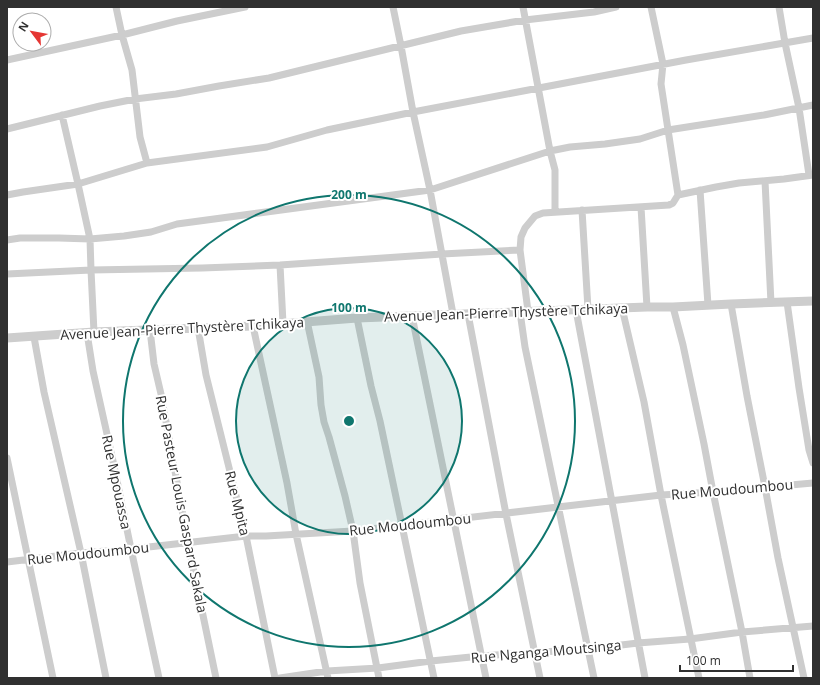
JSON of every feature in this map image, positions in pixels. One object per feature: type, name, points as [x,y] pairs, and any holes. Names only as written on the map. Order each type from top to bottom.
[{"type":"street","points":[[116,7],[132,70],[140,137],[147,163]]},
{"type":"street","points":[[7,60],[122,35],[177,21],[246,7]]},
{"type":"street","points":[[393,7],[413,112],[430,190],[453,314]]},
{"type":"street","points":[[523,7],[550,151],[555,170],[555,212]]},
{"type":"street","points":[[7,129],[100,106],[269,78],[461,31],[525,20],[594,12],[616,7]]},
{"type":"street","points":[[651,7],[663,64],[661,84],[678,196]]},
{"type":"street","points":[[594,678],[525,347],[520,250],[521,237],[525,228],[535,216],[543,213],[669,206],[678,196],[700,190],[739,182],[765,181],[811,175],[779,7]]},
{"type":"street","points":[[7,195],[78,184],[147,163],[266,147],[327,130],[538,87],[813,38]]},
{"type":"street","points":[[7,240],[20,238],[90,239],[124,236],[151,232],[178,224],[430,190],[550,151],[570,147],[640,139],[668,130],[764,115],[813,105]]},
{"type":"street","name":"Rue Mpouassa","points":[[62,115],[90,239],[93,371],[114,461],[131,549],[159,678]]},
{"type":"street","points":[[765,181],[771,302]]},
{"type":"street","points":[[700,190],[708,305]]},
{"type":"street","points":[[641,207],[647,307]]},
{"type":"street","points":[[582,210],[588,309]]},
{"type":"street","points":[[7,274],[91,270],[280,265],[520,250]]},
{"type":"street","points":[[280,265],[283,323]]},
{"type":"street","name":"Avenue Jean-Pierre Thystère Tchikaya","points":[[7,338],[253,326],[357,318],[813,301]]},
{"type":"street","points":[[787,302],[799,388],[813,463]]},
{"type":"street","points":[[731,304],[778,558],[804,678]]},
{"type":"street","points":[[673,307],[683,345],[704,444],[750,678]]},
{"type":"street","points":[[622,308],[644,402],[661,495],[699,678]]},
{"type":"street","points":[[576,310],[645,678]]},
{"type":"street","points":[[468,314],[506,514],[540,678]]},
{"type":"street","points":[[412,316],[434,417],[486,678]]},
{"type":"street","points":[[357,318],[434,678]]},
{"type":"street","points":[[307,321],[319,377],[324,422],[343,488],[353,531],[360,583],[379,678]]},
{"type":"street","points":[[253,326],[327,675]]},
{"type":"street","name":"Rue Mpita","points":[[198,328],[206,375],[246,536],[275,678]]},
{"type":"street","name":"Rue Pasteur Louis Gaspard Sakala","points":[[150,330],[154,364],[161,394],[188,543],[216,678]]},
{"type":"street","points":[[34,337],[45,400],[81,552],[106,678]]},
{"type":"street","points":[[7,458],[53,678]]},
{"type":"street","name":"Rue Moudoumbou","points":[[7,562],[81,552],[131,549],[246,536],[353,531],[453,518],[506,514],[661,495],[813,483]]},
{"type":"street","name":"Rue Nganga Moutsinga","points":[[280,678],[327,675],[481,656],[588,649],[690,639],[742,632],[813,626]]}]
